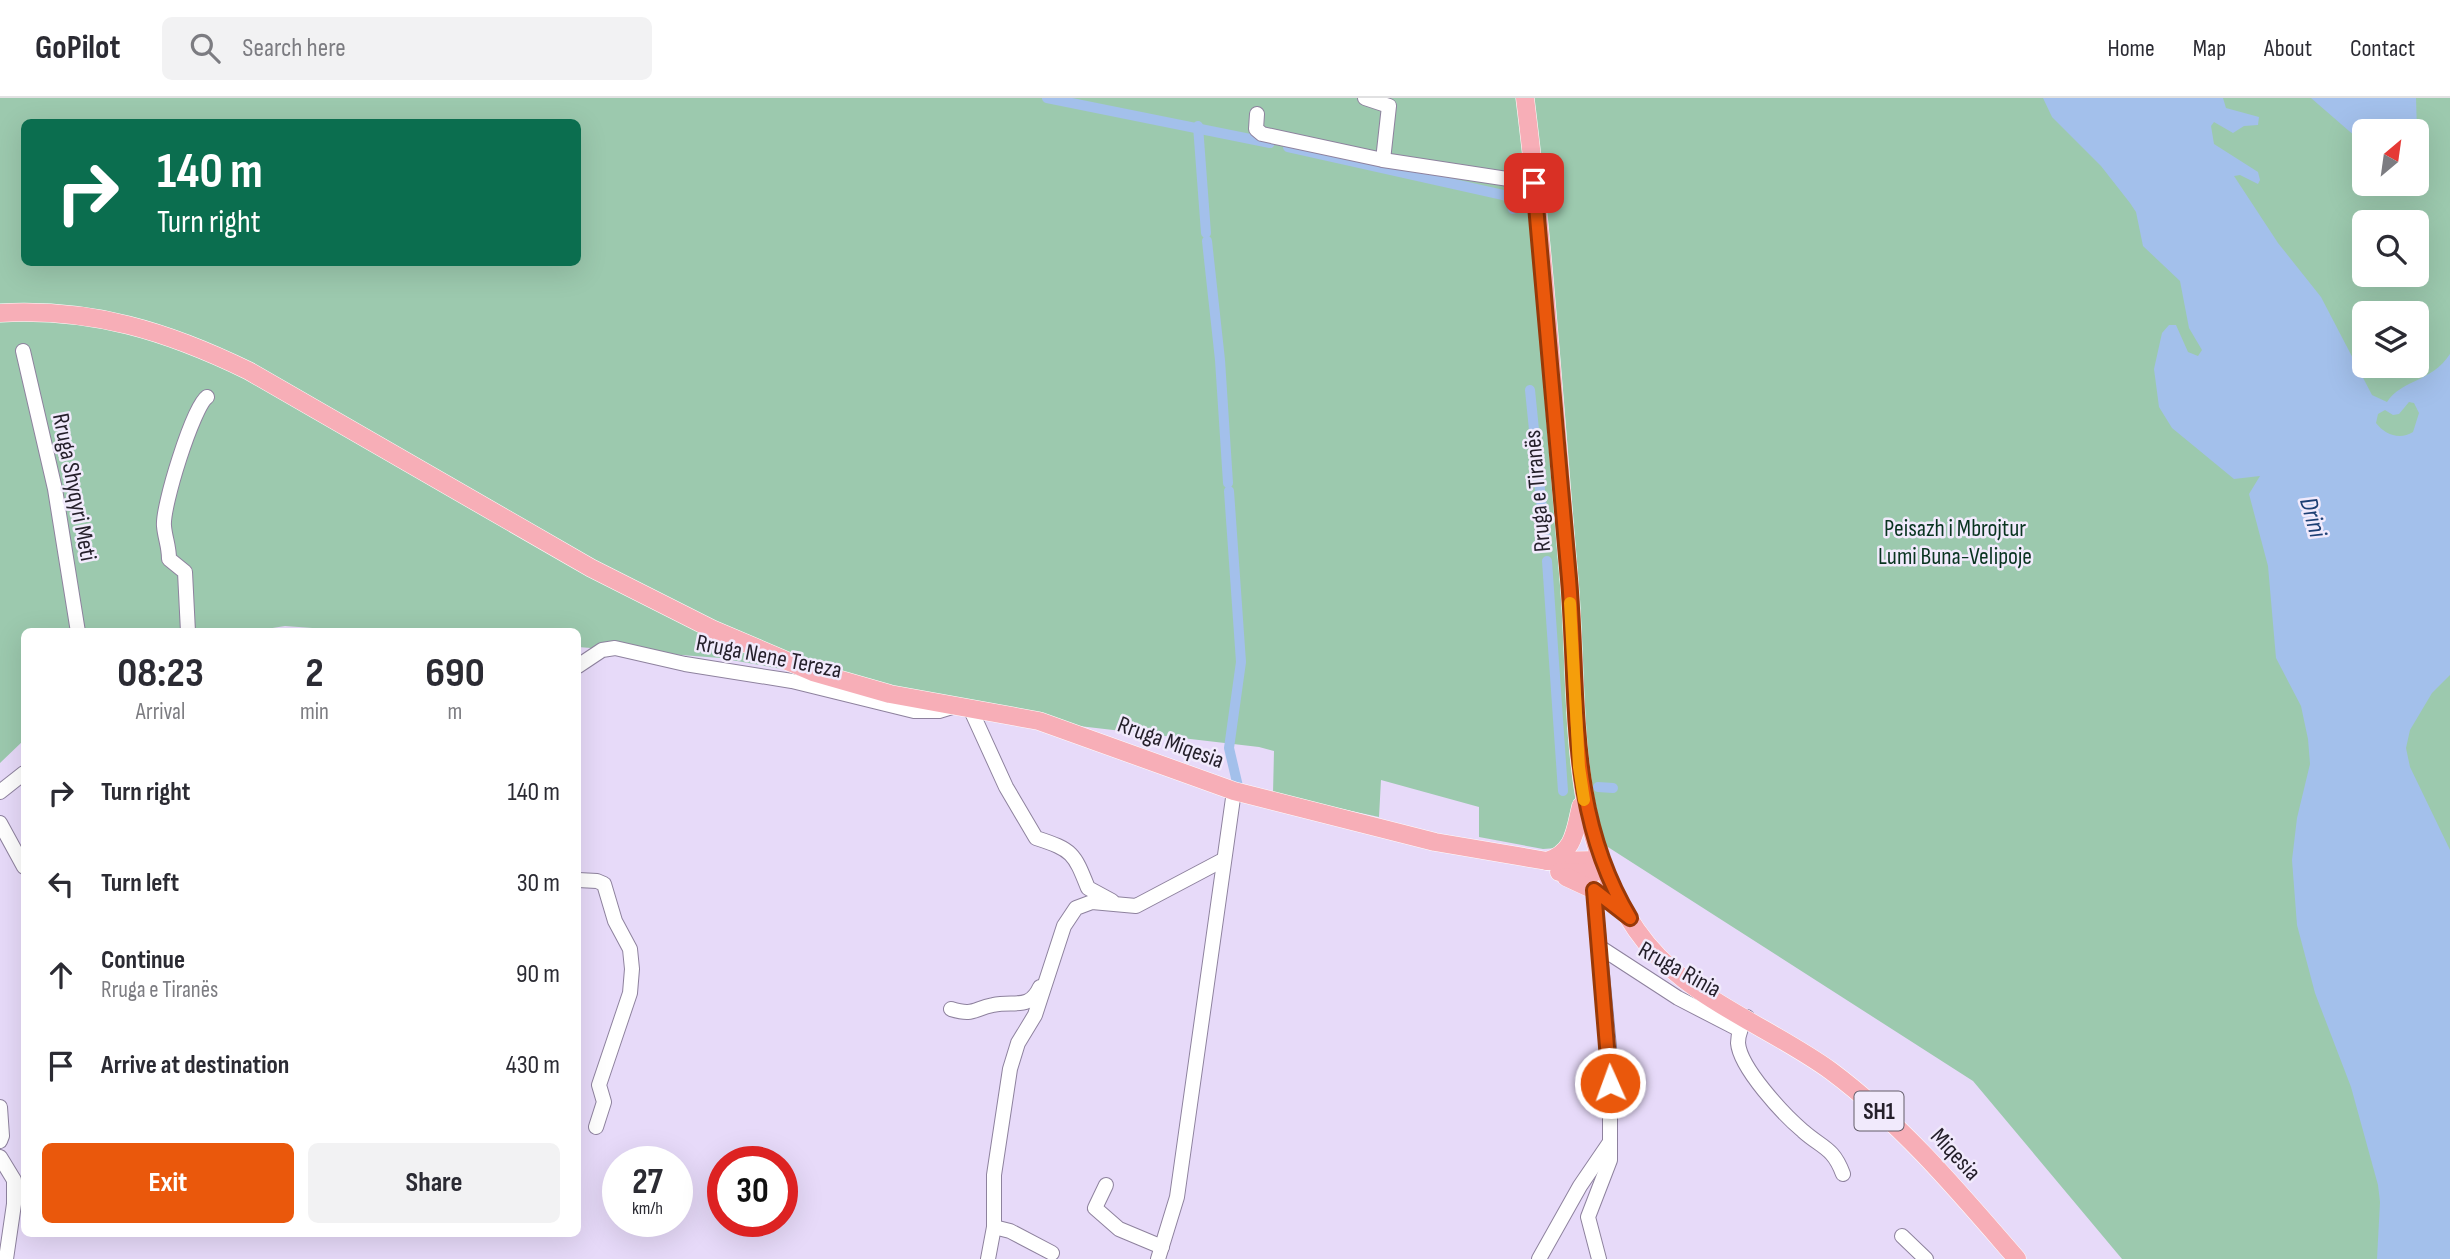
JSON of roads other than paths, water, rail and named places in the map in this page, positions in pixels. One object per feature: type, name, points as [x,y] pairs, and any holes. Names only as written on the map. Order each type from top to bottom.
[{"type":"main road","name":"Rruga e Tiranës","points":[[1525,98],[1569,578],[1583,796]]},
{"type":"main road","name":"Rruga Miqesia","points":[[0,313],[83,314],[124,323],[213,354],[667,608],[776,657],[866,688],[1019,716],[1062,728],[1242,793],[1458,846],[1549,866],[1602,864]]},
{"type":"main road","name":"SH1","points":[[1583,796],[1602,864],[1630,918]]},
{"type":"main road","points":[[1583,796],[1575,838],[1549,866],[1594,890],[1630,918]]},
{"type":"main road","name":"Miqesia","points":[[1630,918],[1665,963],[1713,997],[1743,1024],[1799,1048],[1891,1121],[1942,1173],[2017,1259]]},
{"type":"street","points":[[1365,98],[1389,106],[1383,160]]},
{"type":"street","points":[[1257,114],[1256,129],[1262,134],[1383,160],[1534,183]]},
{"type":"street","name":"Rruga Shyqyri Meti","points":[[23,351],[55,489],[77,628]]},
{"type":"street","points":[[188,628],[184,572],[169,559],[169,542],[164,526],[182,447],[197,408],[207,397]]},
{"type":"street","name":"Rruga Nene Tereza","points":[[581,664],[602,650],[615,648],[685,664],[792,681],[914,711],[963,707]]},
{"type":"street","points":[[963,707],[1036,838],[1062,847],[1078,860],[1088,888],[1115,902]]},
{"type":"street","points":[[0,792],[21,775]]},
{"type":"street","points":[[1106,1185],[1095,1208],[1119,1229],[1160,1253],[1177,1197],[1223,860],[1242,793]]},
{"type":"street","points":[[0,823],[21,862]]},
{"type":"street","points":[[988,1259],[994,1227],[994,1175],[1010,1069],[1018,1043],[1035,1015],[1064,926],[1076,908],[1092,902],[1136,906],[1223,860]]},
{"type":"street","points":[[581,880],[604,884],[615,921],[630,949],[632,969],[630,993],[601,1075],[600,1093],[604,1102],[596,1127]]},
{"type":"street","points":[[1594,890],[1610,1058],[1609,1160],[1588,1217],[1599,1259]]},
{"type":"street","name":"Rruga Rinia","points":[[1598,946],[1678,998],[1743,1024]]},
{"type":"street","points":[[951,1009],[973,1014],[992,1005],[1019,1006],[1029,1002],[1049,971]]},
{"type":"street","points":[[1743,1024],[1740,1050],[1766,1091],[1805,1133],[1832,1151],[1843,1174]]},
{"type":"street","points":[[0,1107],[0,1141]]},
{"type":"street","points":[[1539,1259],[1580,1186],[1609,1142]]},
{"type":"street","points":[[0,1157],[14,1180],[14,1204],[6,1259]]},
{"type":"street","points":[[994,1227],[1010,1231],[1052,1253]]},
{"type":"street","points":[[1902,1236],[1926,1259]]},
{"type":"water","name":"Drini","points":[[2043,98],[2223,98],[2226,108],[2259,117],[2258,125],[2244,126],[2233,133],[2214,122],[2211,126],[2214,144],[2258,172],[2258,184],[2240,175],[2234,176],[2278,243],[2321,297],[2352,357],[2352,378],[2363,378],[2372,395],[2387,402],[2400,389],[2422,378],[2429,378],[2429,374],[2450,354],[2450,675],[2432,693],[2410,730],[2406,748],[2410,767],[2450,850],[2450,1259],[2377,1259],[2380,1202],[2378,1185],[2351,1087],[2315,993],[2297,925],[2292,860],[2297,818],[2310,764],[2308,739],[2301,706],[2276,658],[2268,566],[2249,494],[2260,476],[2234,479],[2172,428],[2159,407],[2154,369],[2162,333],[2169,325],[2176,325],[2188,352],[2198,356],[2202,350],[2189,328],[2180,281],[2143,246],[2136,212],[2101,166],[2052,117]],"holes":[[[2409,402],[2414,403],[2419,413],[2413,432],[2403,436],[2384,431],[2376,423],[2378,414],[2385,410],[2393,415],[2399,414]]]},
{"type":"water","points":[[2311,98],[2416,98],[2417,119],[2352,119],[2352,134]]},
{"type":"waterway","points":[[1047,98],[1270,143]]},
{"type":"waterway","points":[[1198,126],[1206,233]]},
{"type":"waterway","points":[[1288,147],[1512,197],[1513,209]]},
{"type":"waterway","points":[[1207,241],[1220,360],[1228,483]]},
{"type":"waterway","points":[[1530,390],[1545,539]]},
{"type":"waterway","points":[[1229,491],[1241,662],[1229,748],[1240,795]]},
{"type":"waterway","points":[[1547,561],[1563,791]]},
{"type":"waterway","points":[[1598,787],[1613,788]]},
{"type":"park label","name":"Peisazh i Mbrojtur Lumi Buna-Velipoje","points":[[1955,542]]}]
